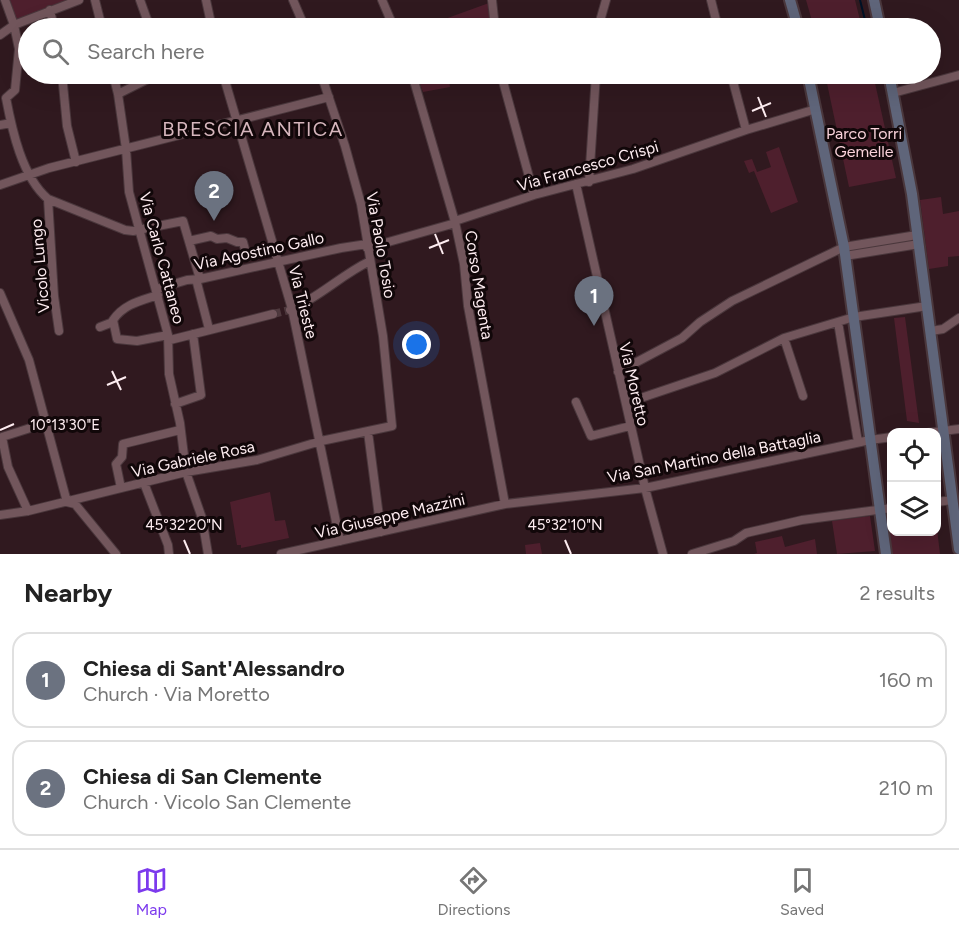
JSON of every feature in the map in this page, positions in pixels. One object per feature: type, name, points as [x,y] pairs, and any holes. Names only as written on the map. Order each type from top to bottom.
[{"type":"main road","points":[[790,0],[795,18]]},
{"type":"main road","points":[[874,0],[878,18]]},
{"type":"main road","points":[[810,84],[845,252],[870,440],[886,509],[886,554]]},
{"type":"main road","points":[[891,84],[918,240],[959,549]]},
{"type":"street","points":[[5,0],[18,44]]},
{"type":"street","points":[[31,18],[79,0]]},
{"type":"street","points":[[95,0],[100,18]]},
{"type":"street","points":[[140,0],[146,18]]},
{"type":"street","points":[[206,0],[210,18]]},
{"type":"street","points":[[293,0],[300,18]]},
{"type":"street","points":[[382,0],[390,18]]},
{"type":"street","points":[[492,0],[494,18]]},
{"type":"street","points":[[601,18],[606,0]]},
{"type":"street","points":[[711,0],[716,18]]},
{"type":"street","points":[[50,10],[52,18]]},
{"type":"street","points":[[0,34],[18,23]]},
{"type":"street","points":[[18,59],[15,90],[6,98],[10,123],[29,175],[48,199],[125,230],[136,231],[183,221],[209,329]]},
{"type":"street","points":[[941,80],[959,75]]},
{"type":"street","points":[[63,84],[67,126],[75,162]]},
{"type":"street","name":"Via Carlo Cattaneo","points":[[116,84],[136,231],[157,292],[169,337],[169,374],[186,472],[202,518],[208,554]]},
{"type":"street","points":[[118,94],[138,84]]},
{"type":"street","name":"Via Trieste","points":[[226,84],[279,261],[291,309],[321,441],[340,541]]},
{"type":"street","name":"Via Paolo Tosio","points":[[324,84],[361,204],[382,336],[392,426]]},
{"type":"street","name":"Corso Magenta","points":[[415,84],[455,222],[464,264],[468,306],[484,400],[505,504]]},
{"type":"street","points":[[504,84],[534,195]]},
{"type":"street","points":[[589,182],[595,84]]},
{"type":"street","points":[[734,84],[746,130]]},
{"type":"street","points":[[893,93],[926,84]]},
{"type":"street","points":[[0,185],[75,162],[328,97]]},
{"type":"street","name":"Via Francesco Crispi","points":[[367,246],[455,222],[484,210],[534,195],[589,182],[816,109]]},
{"type":"street","points":[[0,125],[10,123]]},
{"type":"street","name":"Via Moretto","points":[[576,184],[630,426],[663,554]]},
{"type":"street","name":"Vicolo Lungo","points":[[48,199],[54,296],[59,331]]},
{"type":"street","points":[[189,241],[211,236],[217,239],[227,238],[243,242],[247,257]]},
{"type":"street","points":[[618,372],[682,338],[700,322],[732,301],[845,252],[918,240]]},
{"type":"street","name":"Via Agostino Gallo","points":[[113,322],[119,311],[134,303],[157,292],[198,279],[279,261],[367,246]]},
{"type":"street","points":[[291,309],[325,291],[354,269],[370,261]]},
{"type":"street","points":[[1,299],[29,360],[67,502],[75,504],[116,554]]},
{"type":"street","points":[[626,403],[715,373],[784,338],[855,317],[927,306]]},
{"type":"street","points":[[100,327],[113,322],[117,339],[144,340],[193,334],[273,314]]},
{"type":"street","points":[[931,331],[943,329],[959,318]]},
{"type":"street","points":[[838,322],[858,442]]},
{"type":"street","points":[[175,404],[201,395],[193,334]]},
{"type":"street","points":[[784,338],[803,396]]},
{"type":"street","points":[[576,402],[591,436],[630,426]]},
{"type":"street","points":[[28,511],[8,467],[2,438],[46,423]]},
{"type":"street","name":"Via Gabriele Rosa","points":[[0,515],[67,502],[186,472],[257,460],[321,441],[392,426]]},
{"type":"street","points":[[121,488],[116,464],[122,457],[123,444],[180,429]]},
{"type":"street","points":[[941,431],[959,429]]},
{"type":"street","points":[[368,432],[381,532]]},
{"type":"street","name":"Via San Martino della Battaglia","points":[[505,504],[645,488],[887,438]]},
{"type":"street","points":[[144,483],[169,554]]},
{"type":"street","points":[[941,501],[952,500]]},
{"type":"street","name":"Via Giuseppe Mazzini","points":[[281,554],[505,504]]},
{"type":"street","points":[[692,554],[734,541],[746,533],[802,520],[886,509]]},
{"type":"green space","points":[[10,0],[70,0],[18,18],[16,20]]},
{"type":"green space","points":[[806,0],[855,0],[860,18],[811,18]]},
{"type":"green space","points":[[489,3],[491,18],[448,18]]},
{"type":"green space","points":[[420,84],[450,84],[450,87],[423,92]]},
{"type":"green space","name":"Parco Torri Gemelle","points":[[827,84],[875,84],[896,178],[849,187]]},
{"type":"green space","points":[[779,147],[798,202],[771,213],[754,171],[749,173],[744,161],[752,159],[757,172],[771,167],[766,152]]},
{"type":"green space","points":[[941,197],[943,214],[959,211],[959,256],[948,257],[948,266],[929,269],[920,200]]},
{"type":"green space","points":[[905,317],[919,423],[907,421],[894,318]]},
{"type":"green space","points":[[270,492],[275,521],[285,520],[289,538],[241,548],[241,545],[237,545],[230,502]]},
{"type":"green space","points":[[870,516],[875,551],[837,554],[832,521]]},
{"type":"green space","points":[[782,536],[785,547],[815,539],[817,554],[754,554],[757,553],[755,542]]},
{"type":"green space","points":[[888,536],[938,536],[940,554],[891,554]]},
{"type":"green space","points":[[540,543],[542,554],[526,554],[525,545]]},
{"type":"waterway","points":[[860,0],[864,18]]},
{"type":"tunnel","points":[[273,314],[289,310]]},
{"type":"place","name":"Chiesa di San Clemente","points":[[214,221]]},
{"type":"place","name":"Chiesa di Sant'Alessandro","points":[[594,326]]},
{"type":"district","name":"BRESCIA ANTICA","points":[[253,129]]}]
